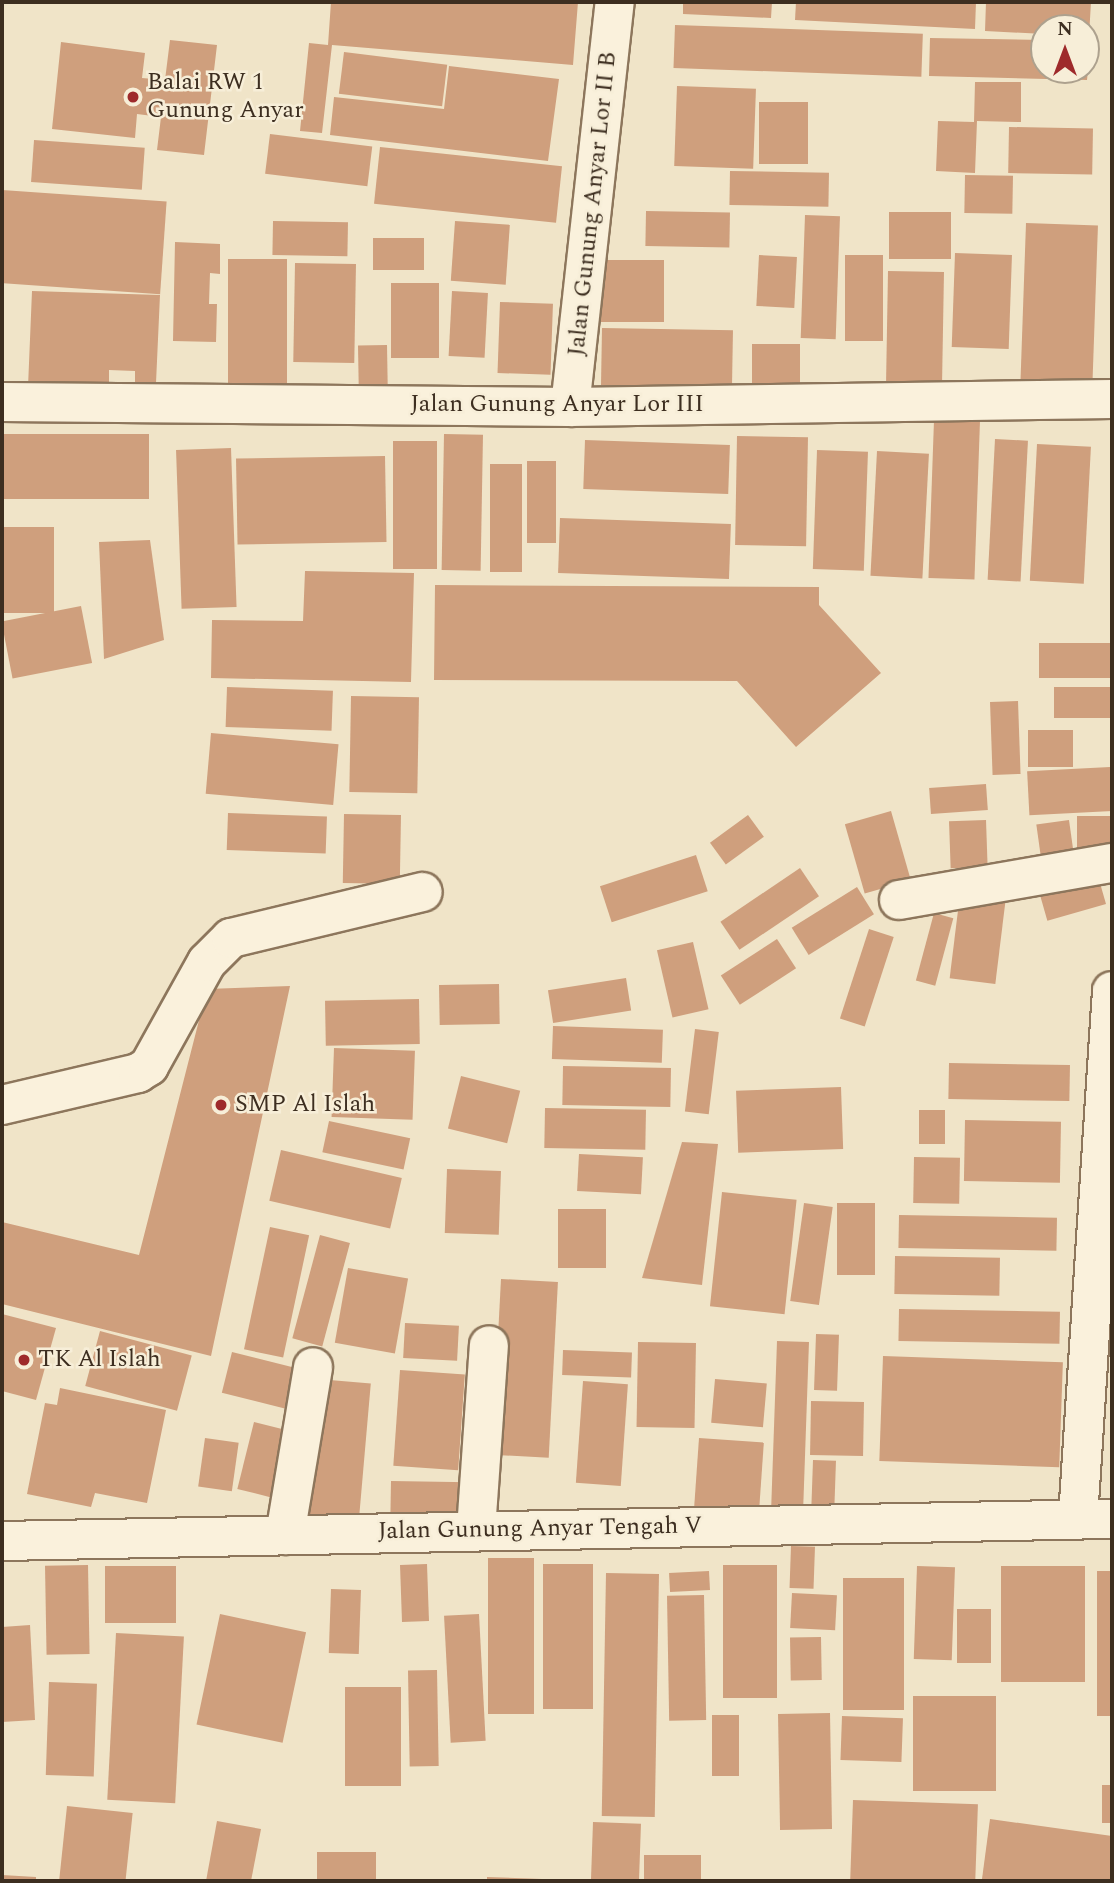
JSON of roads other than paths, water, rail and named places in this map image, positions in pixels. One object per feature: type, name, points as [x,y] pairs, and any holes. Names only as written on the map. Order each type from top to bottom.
[{"type":"street","name":"Jalan Gunung Anyar Lor II B","points":[[570,407],[615,2]]},
{"type":"street","name":"Jalan Gunung Anyar Lor III","points":[[2,402],[570,407],[1112,399]]},
{"type":"street","points":[[900,900],[1112,863]]},
{"type":"street","points":[[2,1104],[138,1073],[149,1066],[207,962],[231,938],[423,892]]},
{"type":"street","points":[[1095,1519],[1112,991]]},
{"type":"street","points":[[476,1531],[489,1345]]},
{"type":"street","points":[[285,1535],[313,1367]]},
{"type":"street","name":"Jalan Gunung Anyar Tengah V","points":[[2,1541],[1095,1519]]},
{"type":"place","name":"Balai RW 1 Gunung Anyar","points":[[133,97]]},
{"type":"place","name":"SMP Al Islah","points":[[221,1105]]},
{"type":"place","name":"TK Al Islah","points":[[24,1360]]}]
